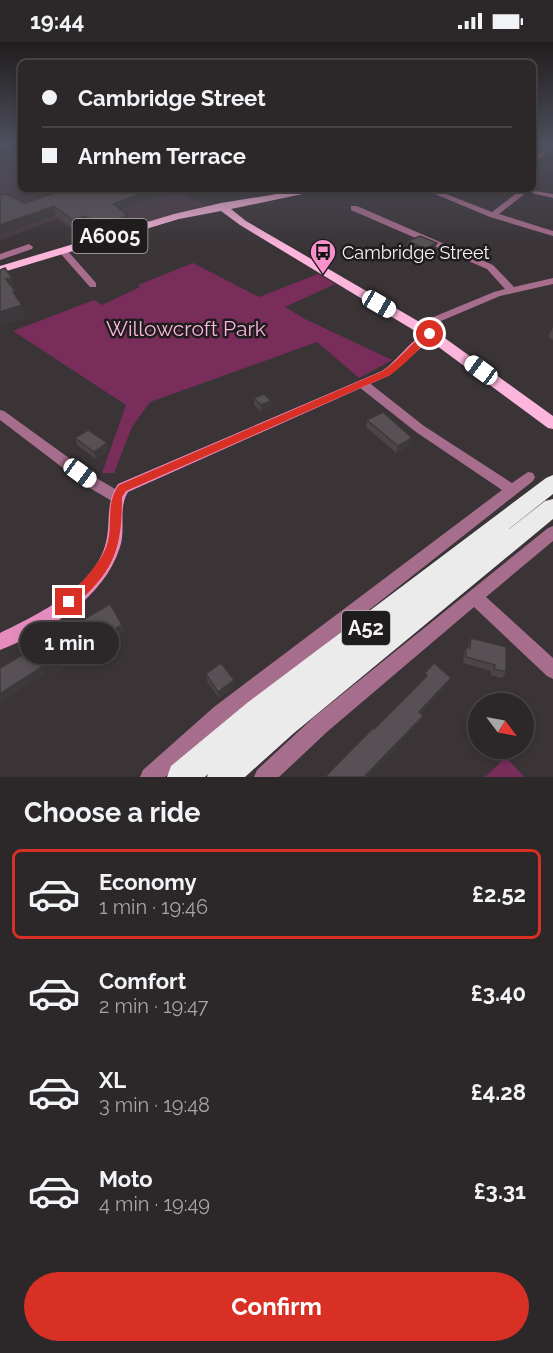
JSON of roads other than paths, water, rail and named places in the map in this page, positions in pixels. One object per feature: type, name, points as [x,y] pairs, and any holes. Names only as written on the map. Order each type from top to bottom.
[{"type":"highway","name":"A52","points":[[182,777],[318,664],[553,483]]},
{"type":"highway","name":"A52","points":[[222,777],[292,716],[553,507]]},
{"type":"main road","name":"A6005","points":[[5,269],[177,216],[279,192]]},
{"type":"main road","points":[[221,206],[243,223],[424,331],[553,424]]},
{"type":"street","points":[[536,191],[553,196]]},
{"type":"street","points":[[435,192],[493,215],[553,234]]},
{"type":"street","points":[[493,215],[523,192]]},
{"type":"street","points":[[354,208],[490,267],[511,290]]},
{"type":"street","points":[[5,269],[0,258],[29,247]]},
{"type":"street","points":[[63,251],[93,285]]},
{"type":"street","points":[[0,642],[57,612],[81,592],[96,574],[108,558],[114,544],[117,497],[128,484],[363,384],[393,369],[420,340],[424,331],[484,299],[511,290],[553,281]]},
{"type":"street","points":[[363,384],[420,429],[512,489]]},
{"type":"street","points":[[0,414],[93,483],[117,497]]},
{"type":"street","points":[[150,777],[221,714],[528,477]]},
{"type":"street","points":[[264,777],[321,724],[553,532]]},
{"type":"street","points":[[475,598],[553,670]]},
{"type":"place","name":"Cambridge Street","points":[[323,275]]},
{"type":"park label","name":"Willowcroft Park","points":[[186,328]]}]
